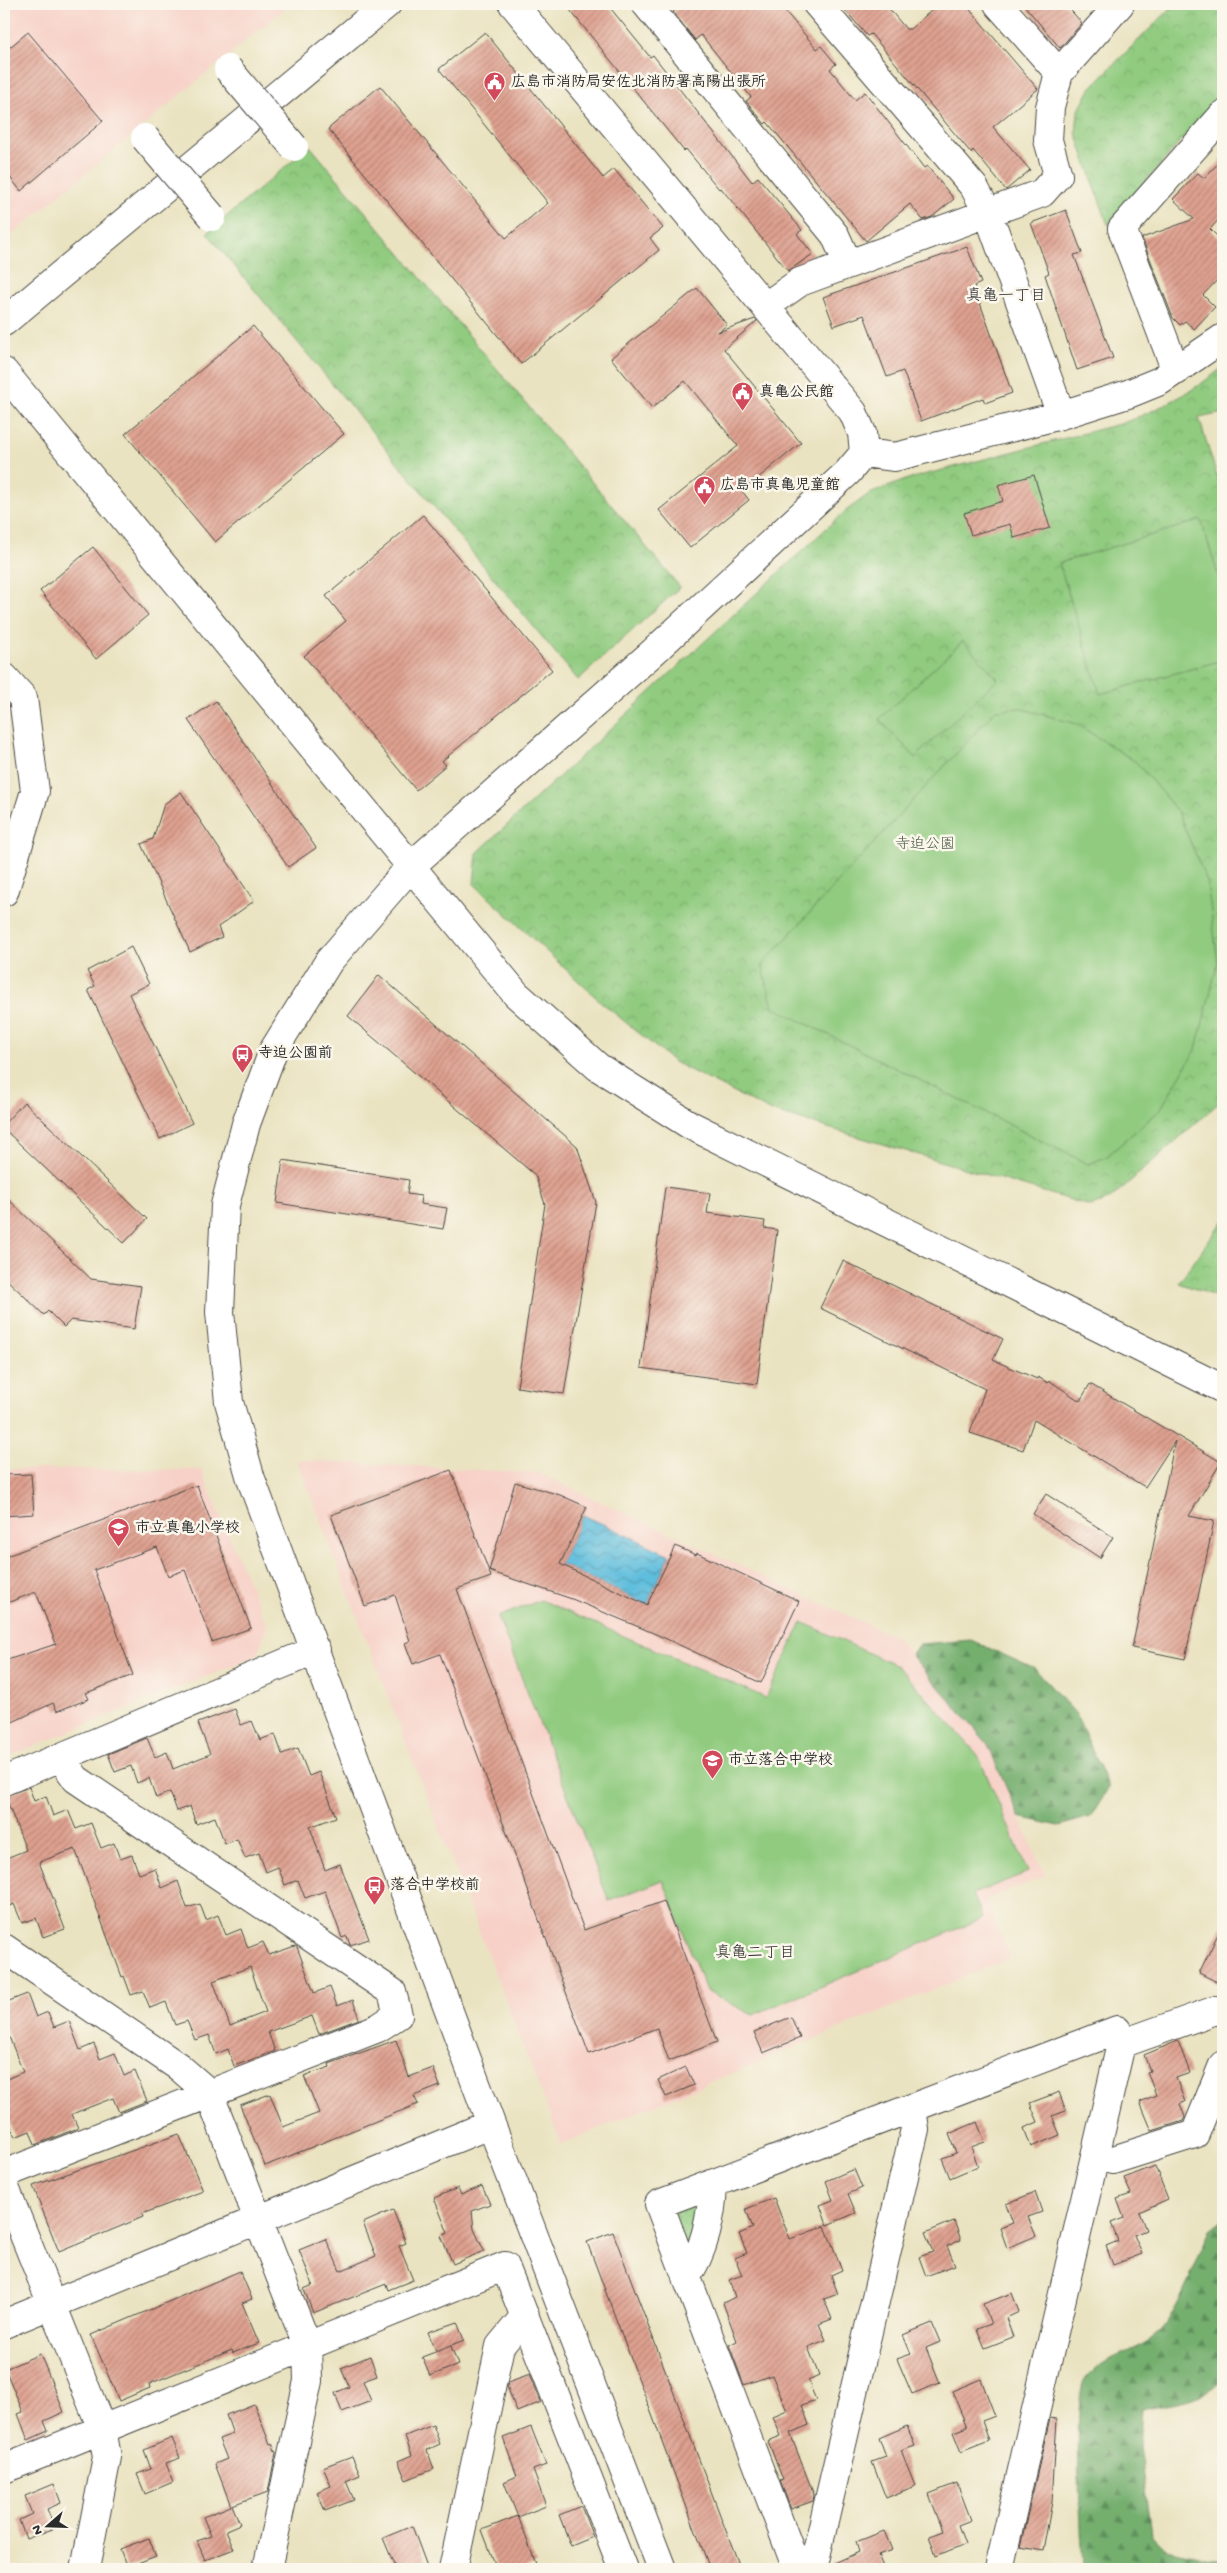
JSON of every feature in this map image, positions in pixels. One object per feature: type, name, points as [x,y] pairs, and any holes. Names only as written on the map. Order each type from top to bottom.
[{"type":"street","points":[[4,322],[387,4]]},
{"type":"street","points":[[513,4],[853,412],[862,433],[864,453],[848,472],[665,640],[411,866],[329,960],[273,1051],[246,1124],[225,1205],[220,1312],[229,1402],[251,1480],[316,1650],[491,2124],[662,2569]]},
{"type":"street","points":[[646,4],[836,235],[848,264]]},
{"type":"street","points":[[818,4],[974,188],[988,213],[1061,415]]},
{"type":"street","points":[[998,4],[1059,73]]},
{"type":"street","points":[[766,306],[800,282],[1042,193],[1058,175],[1048,140],[1050,107],[1059,73],[1110,8]]},
{"type":"street","points":[[226,67],[297,151]]},
{"type":"street","points":[[1176,371],[1122,229],[1223,115]]},
{"type":"street","points":[[144,136],[215,220]]},
{"type":"street","points":[[864,453],[895,457],[1061,415],[1128,394],[1160,381],[1223,338]]},
{"type":"street","points":[[4,372],[516,994],[598,1066],[690,1125],[1223,1389]]},
{"type":"street","points":[[4,677],[23,698],[35,791],[4,892]]},
{"type":"street","points":[[4,1782],[316,1650]]},
{"type":"street","points":[[4,2174],[378,2028],[398,2015],[392,1992],[76,1779],[62,1758]]},
{"type":"street","points":[[4,1948],[179,2067],[209,2093],[260,2219],[307,2345],[308,2381],[268,2569]]},
{"type":"street","points":[[1121,2044],[1216,2010],[1223,2012]]},
{"type":"street","points":[[796,2569],[659,2204],[1117,2030],[1121,2044],[999,2569]]},
{"type":"street","points":[[1095,2156],[1114,2160],[1196,2134],[1223,2065]]},
{"type":"street","points":[[814,2569],[915,2129],[912,2109]]},
{"type":"street","points":[[4,2324],[491,2124]]},
{"type":"street","points":[[4,2185],[102,2429],[107,2457],[85,2569]]},
{"type":"street","points":[[686,2277],[695,2265],[712,2205],[713,2185]]},
{"type":"street","points":[[4,2469],[506,2266],[623,2569]]},
{"type":"street","points":[[454,2569],[500,2346],[525,2316]]},
{"type":"shaded area","points":[[4,4],[290,4],[4,241]]},
{"type":"shaded area","name":"市立落合中学校","points":[[297,1460],[538,1473],[897,1638],[987,1743],[1045,1876],[986,1900],[1010,1958],[561,2144]]},
{"type":"shaded area","name":"市立真亀小学校","points":[[4,1469],[201,1470],[267,1626],[257,1656],[4,1758]]},
{"type":"green space","points":[[1175,4],[1223,4],[1223,92],[1108,225],[1076,133],[1078,112],[1091,87]]},
{"type":"green space","points":[[310,146],[680,587],[578,680],[207,233]]},
{"type":"green space","name":"寺迫公園","points":[[1223,367],[1223,413],[1199,418],[1223,495],[1223,1099],[1109,1200],[1091,1206],[768,1110],[674,1062],[601,1002],[474,884],[477,853],[843,513],[869,494],[908,479],[1123,423],[1176,399]]},
{"type":"green space","points":[[1201,520],[1223,591],[1223,660],[1100,694],[1059,563]]},
{"type":"green space","points":[[963,641],[998,679],[915,757],[879,719]]},
{"type":"green space","points":[[1019,708],[1077,724],[1136,762],[1178,812],[1207,882],[1218,962],[1196,1049],[1160,1110],[1106,1157],[1088,1164],[773,1007],[762,965],[996,710]]},
{"type":"green space","points":[[1223,1221],[1223,1299],[1179,1283]]},
{"type":"green space","points":[[541,1600],[766,1698],[802,1622],[899,1667],[978,1755],[1028,1872],[973,1894],[983,1918],[753,2015],[706,1991],[663,1880],[609,1901],[498,1617]]},
{"type":"green space","points":[[971,1640],[1035,1669],[1076,1714],[1109,1787],[1090,1817],[1059,1826],[1019,1817],[987,1743],[911,1655],[919,1644]]},
{"type":"green space","points":[[691,2203],[700,2209],[692,2245],[686,2249],[673,2219],[678,2208]]},
{"type":"green space","points":[[1223,2219],[1223,2379],[1196,2397],[1142,2409],[1139,2447],[1151,2533],[1166,2548],[1223,2560],[1223,2569],[1083,2569],[1078,2440],[1081,2392],[1085,2380],[1100,2366],[1146,2342],[1163,2327],[1179,2301],[1210,2229]]},
{"type":"water","points":[[583,1515],[670,1555],[647,1605],[560,1564]]},
{"type":"building","points":[[565,4],[607,4],[650,57],[653,55],[752,182],[758,177],[802,230],[797,234],[813,254],[788,271],[721,188],[719,189],[686,149],[684,151]]},
{"type":"building","points":[[683,4],[779,4],[817,49],[821,46],[836,64],[830,69],[855,100],[865,92],[924,168],[927,166],[954,199],[932,217],[923,220],[910,204],[866,241],[767,122],[765,124],[746,101],[751,97],[701,35],[695,40],[673,12]]},
{"type":"building","points":[[840,4],[885,4],[906,29],[910,29],[939,4],[965,4],[1038,89],[993,127],[1030,170],[1006,190],[973,150],[971,153],[871,34],[867,36]]},
{"type":"building","points":[[1023,4],[1065,4],[1082,23],[1060,48]]},
{"type":"building","points":[[28,32],[103,121],[21,191],[4,170],[4,52]]},
{"type":"building","points":[[485,32],[603,178],[614,169],[663,228],[650,238],[659,250],[521,364],[328,129],[380,86],[506,238],[548,203],[439,69]]},
{"type":"building","points":[[1223,158],[1223,215],[1210,229],[1223,242],[1223,274],[1203,295],[1215,307],[1194,329],[1185,321],[1180,325],[1173,318],[1142,238],[1194,219],[1173,199],[1198,173],[1204,178]]},
{"type":"building","points":[[1066,210],[1082,253],[1074,255],[1113,358],[1077,370],[1045,275],[1049,273],[1031,223]]},
{"type":"building","points":[[967,247],[981,283],[974,286],[1012,393],[985,403],[983,398],[921,421],[903,371],[887,377],[864,315],[834,326],[823,297]]},
{"type":"building","points":[[697,288],[727,325],[718,332],[755,319],[757,321],[724,349],[801,443],[742,491],[749,500],[690,548],[659,510],[738,446],[685,381],[652,408],[611,358]]},
{"type":"building","points":[[253,326],[344,434],[215,542],[125,434]]},
{"type":"building","points":[[1034,475],[1050,528],[1014,538],[1010,524],[971,535],[964,513],[1003,501],[998,485]]},
{"type":"building","points":[[423,515],[552,670],[442,761],[446,765],[416,790],[304,656],[346,621],[326,596]]},
{"type":"building","points":[[93,547],[148,615],[96,659],[40,591]]},
{"type":"building","points":[[216,701],[316,848],[288,867],[188,720]]},
{"type":"building","points":[[181,792],[254,901],[218,927],[222,937],[190,952],[141,844],[153,839],[164,804]]},
{"type":"building","points":[[131,947],[149,984],[129,994],[192,1123],[160,1139],[88,990],[95,986],[87,971]]},
{"type":"building","points":[[379,975],[577,1146],[596,1202],[564,1394],[517,1387],[545,1204],[535,1175],[348,1016]]},
{"type":"building","points":[[24,1102],[147,1219],[124,1243],[4,1129],[4,1124]]},
{"type":"building","points":[[283,1160],[409,1180],[407,1194],[421,1196],[420,1204],[447,1208],[443,1229],[277,1203]]},
{"type":"building","points":[[665,1187],[710,1193],[707,1213],[765,1221],[764,1228],[777,1230],[757,1384],[641,1368]]},
{"type":"building","points":[[4,1195],[91,1279],[141,1286],[134,1329],[71,1320],[64,1327],[48,1311],[44,1315],[4,1277]]},
{"type":"building","points":[[843,1261],[1003,1339],[993,1360],[1037,1379],[1038,1377],[1048,1383],[1050,1381],[1080,1401],[1090,1384],[1221,1462],[1189,1516],[1214,1521],[1185,1659],[1132,1648],[1175,1441],[1145,1487],[1034,1420],[1023,1450],[970,1433],[985,1389],[820,1308]]},
{"type":"building","points":[[451,1470],[491,1577],[457,1589],[584,1930],[664,1901],[717,2042],[669,2061],[657,2028],[589,2054],[440,1654],[413,1664],[405,1643],[410,1641],[395,1595],[365,1606],[331,1515]]},
{"type":"building","points":[[31,1474],[34,1514],[4,1516],[4,1475]]},
{"type":"building","points":[[515,1482],[560,1495],[587,1507],[560,1564],[647,1605],[675,1546],[696,1555],[697,1553],[799,1601],[761,1683],[658,1635],[572,1599],[489,1571]]},
{"type":"building","points":[[197,1485],[251,1628],[212,1642],[185,1570],[168,1576],[157,1547],[94,1570],[133,1675],[86,1693],[89,1699],[57,1711],[53,1703],[4,1726],[4,1661],[56,1644],[36,1592],[4,1604],[4,1557]]},
{"type":"building","points":[[1046,1494],[1113,1537],[1100,1558],[1033,1514]]},
{"type":"building","points":[[235,1709],[241,1725],[252,1721],[260,1740],[275,1734],[282,1754],[298,1748],[309,1776],[319,1772],[336,1817],[310,1827],[325,1870],[340,1864],[369,1939],[350,1945],[347,1936],[342,1938],[325,1891],[305,1898],[298,1880],[285,1885],[278,1867],[266,1872],[259,1853],[245,1858],[237,1839],[225,1844],[215,1817],[196,1824],[190,1806],[177,1811],[170,1792],[156,1798],[149,1778],[137,1783],[131,1766],[115,1772],[108,1754],[147,1738],[155,1757],[167,1752],[173,1769],[210,1754],[198,1723]]},
{"type":"building","points":[[29,1787],[34,1801],[46,1796],[53,1816],[68,1810],[76,1829],[91,1823],[101,1848],[114,1843],[120,1859],[132,1855],[139,1874],[155,1868],[162,1888],[178,1881],[187,1908],[200,1904],[206,1920],[218,1915],[226,1935],[241,1929],[248,1948],[263,1942],[269,1955],[295,1946],[297,1947],[314,1993],[330,1987],[337,2006],[353,2000],[359,2019],[319,2034],[312,2016],[268,2032],[275,2051],[234,2066],[228,2049],[216,2054],[209,2035],[195,2040],[187,2021],[175,2025],[166,2002],[150,2008],[143,1991],[131,1995],[124,1976],[122,1977],[75,1849],[39,1862],[65,1929],[43,1937],[36,1918],[22,1923],[14,1904],[4,1908],[4,1859],[26,1850],[5,1796]],"holes":[[[250,1967],[266,2012],[230,2026],[213,1981]]]},
{"type":"building","points":[[1223,1924],[1223,1985],[1199,1973]]},
{"type":"building","points":[[27,1994],[36,2017],[48,2012],[54,2027],[69,2021],[80,2050],[94,2044],[100,2059],[115,2053],[124,2076],[135,2071],[147,2101],[119,2112],[113,2098],[72,2114],[78,2128],[35,2145],[30,2131],[15,2137],[4,2108],[4,2080],[23,2072],[4,2024],[4,2003]]},
{"type":"building","points":[[791,2017],[800,2038],[763,2053],[754,2032]]},
{"type":"building","points":[[396,2040],[409,2077],[433,2068],[440,2086],[414,2096],[418,2104],[265,2166],[240,2105],[270,2094],[283,2127],[319,2113],[304,2076],[330,2067],[329,2064]]},
{"type":"building","points":[[1178,2041],[1190,2073],[1176,2078],[1185,2102],[1180,2104],[1185,2117],[1183,2121],[1152,2131],[1140,2102],[1156,2095],[1147,2072],[1150,2071],[1144,2055]]},
{"type":"building","points":[[686,2067],[694,2085],[666,2097],[658,2080]]},
{"type":"building","points":[[1059,2092],[1066,2111],[1052,2116],[1060,2135],[1031,2147],[1024,2128],[1038,2122],[1030,2103]]},
{"type":"building","points":[[977,2122],[985,2142],[971,2147],[978,2166],[950,2178],[942,2158],[956,2153],[949,2134]]},
{"type":"building","points":[[179,2134],[203,2191],[142,2214],[143,2217],[59,2252],[33,2186]]},
{"type":"building","points":[[1155,2166],[1168,2199],[1139,2212],[1146,2230],[1134,2235],[1142,2254],[1113,2265],[1106,2246],[1118,2241],[1111,2223],[1124,2218],[1117,2199],[1131,2194],[1124,2178]]},
{"type":"building","points":[[854,2169],[862,2188],[848,2194],[856,2213],[827,2225],[820,2205],[833,2200],[826,2181]]},
{"type":"building","points":[[482,2186],[490,2204],[472,2211],[474,2229],[484,2251],[453,2264],[441,2236],[448,2233],[434,2198],[458,2188],[461,2195]]},
{"type":"building","points":[[1035,2192],[1042,2212],[1028,2217],[1036,2236],[1007,2248],[1000,2228],[1013,2223],[1006,2204]]},
{"type":"building","points":[[774,2198],[790,2239],[825,2226],[842,2270],[831,2275],[838,2294],[824,2299],[832,2319],[819,2324],[826,2340],[808,2347],[819,2376],[808,2381],[816,2400],[802,2405],[809,2425],[790,2433],[814,2495],[813,2501],[791,2509],[780,2481],[783,2480],[768,2441],[781,2436],[773,2417],[787,2411],[772,2375],[744,2385],[729,2345],[737,2341],[723,2303],[735,2297],[729,2280],[742,2275],[735,2258],[747,2253],[739,2234],[753,2228],[746,2209]]},
{"type":"building","points":[[393,2210],[406,2243],[399,2246],[413,2280],[388,2290],[386,2284],[313,2313],[304,2289],[313,2285],[299,2250],[326,2239],[340,2271],[376,2256],[363,2223]]},
{"type":"building","points":[[954,2221],[961,2240],[947,2246],[955,2265],[926,2276],[919,2257],[933,2252],[925,2233]]},
{"type":"building","points":[[613,2232],[741,2569],[710,2569],[587,2242]]},
{"type":"building","points":[[240,2271],[252,2299],[242,2303],[259,2343],[233,2353],[232,2350],[149,2384],[150,2388],[119,2401],[91,2335]]},
{"type":"building","points":[[1012,2293],[1019,2312],[1006,2318],[1013,2337],[985,2348],[977,2329],[991,2324],[983,2304]]},
{"type":"building","points":[[457,2322],[464,2340],[436,2351],[428,2332]]},
{"type":"building","points":[[932,2323],[940,2342],[926,2348],[940,2383],[912,2394],[897,2359],[911,2354],[903,2335]]},
{"type":"building","points":[[451,2346],[458,2365],[430,2376],[422,2357]]},
{"type":"building","points":[[40,2354],[64,2412],[44,2421],[48,2431],[28,2440],[18,2414],[23,2412],[5,2369]]},
{"type":"building","points":[[370,2356],[377,2376],[363,2381],[371,2401],[342,2412],[335,2393],[349,2387],[341,2368]]},
{"type":"building","points":[[530,2374],[541,2402],[517,2412],[507,2386],[508,2382]]},
{"type":"building","points":[[981,2379],[995,2416],[982,2421],[989,2441],[961,2452],[953,2432],[967,2427],[952,2391]]},
{"type":"building","points":[[254,2404],[270,2444],[272,2443],[276,2453],[268,2492],[232,2505],[240,2524],[226,2530],[234,2549],[205,2560],[197,2541],[211,2536],[203,2517],[231,2506],[215,2464],[227,2459],[219,2439],[233,2434],[226,2415]]},
{"type":"building","points":[[1050,2418],[1057,2419],[1052,2502],[1043,2551],[1020,2547]]},
{"type":"building","points":[[433,2425],[440,2444],[427,2450],[434,2469],[406,2480],[398,2461],[412,2455],[405,2436]]},
{"type":"building","points":[[907,2426],[915,2446],[901,2451],[915,2486],[886,2498],[872,2462],[886,2457],[879,2438]]},
{"type":"building","points":[[531,2427],[546,2465],[533,2470],[546,2506],[518,2517],[504,2482],[517,2476],[503,2438]]},
{"type":"building","points":[[172,2438],[180,2458],[166,2463],[173,2482],[145,2494],[137,2474],[151,2469],[144,2450]]},
{"type":"building","points":[[352,2456],[360,2475],[346,2481],[354,2500],[325,2511],[317,2492],[331,2486],[323,2467]]},
{"type":"building","points":[[957,2483],[971,2520],[958,2525],[965,2544],[936,2556],[929,2536],[943,2531],[929,2494]]},
{"type":"building","points":[[54,2484],[61,2503],[47,2509],[55,2528],[26,2539],[19,2520],[32,2514],[25,2496]]},
{"type":"building","points":[[581,2506],[593,2537],[571,2546],[559,2515]]},
{"type":"building","points":[[518,2516],[536,2564],[524,2569],[497,2569],[482,2530]]},
{"type":"building","points":[[412,2526],[428,2569],[396,2569],[383,2538]]},
{"type":"building","points":[[884,2531],[892,2550],[878,2555],[884,2569],[829,2569],[830,2565],[859,2552],[856,2542]]},
{"type":"building","points":[[149,2538],[156,2557],[127,2568],[120,2549]]},
{"type":"place","name":"広島市消防局安佐北消防署高陽出張所","points":[[495,102]]},
{"type":"place","name":"真亀公民館","points":[[743,412]]},
{"type":"place","name":"広島市真亀児童館","points":[[704,505]]},
{"type":"place","name":"寺迫公園前","points":[[242,1073]]},
{"type":"place","name":"市立真亀小学校","points":[[119,1548]]},
{"type":"place","name":"市立落合中学校","points":[[712,1780]]},
{"type":"place","name":"落合中学校前","points":[[374,1905]]},
{"type":"district","name":"真亀一丁目","points":[[1006,297]]},
{"type":"district","name":"真亀二丁目","points":[[755,1954]]}]
